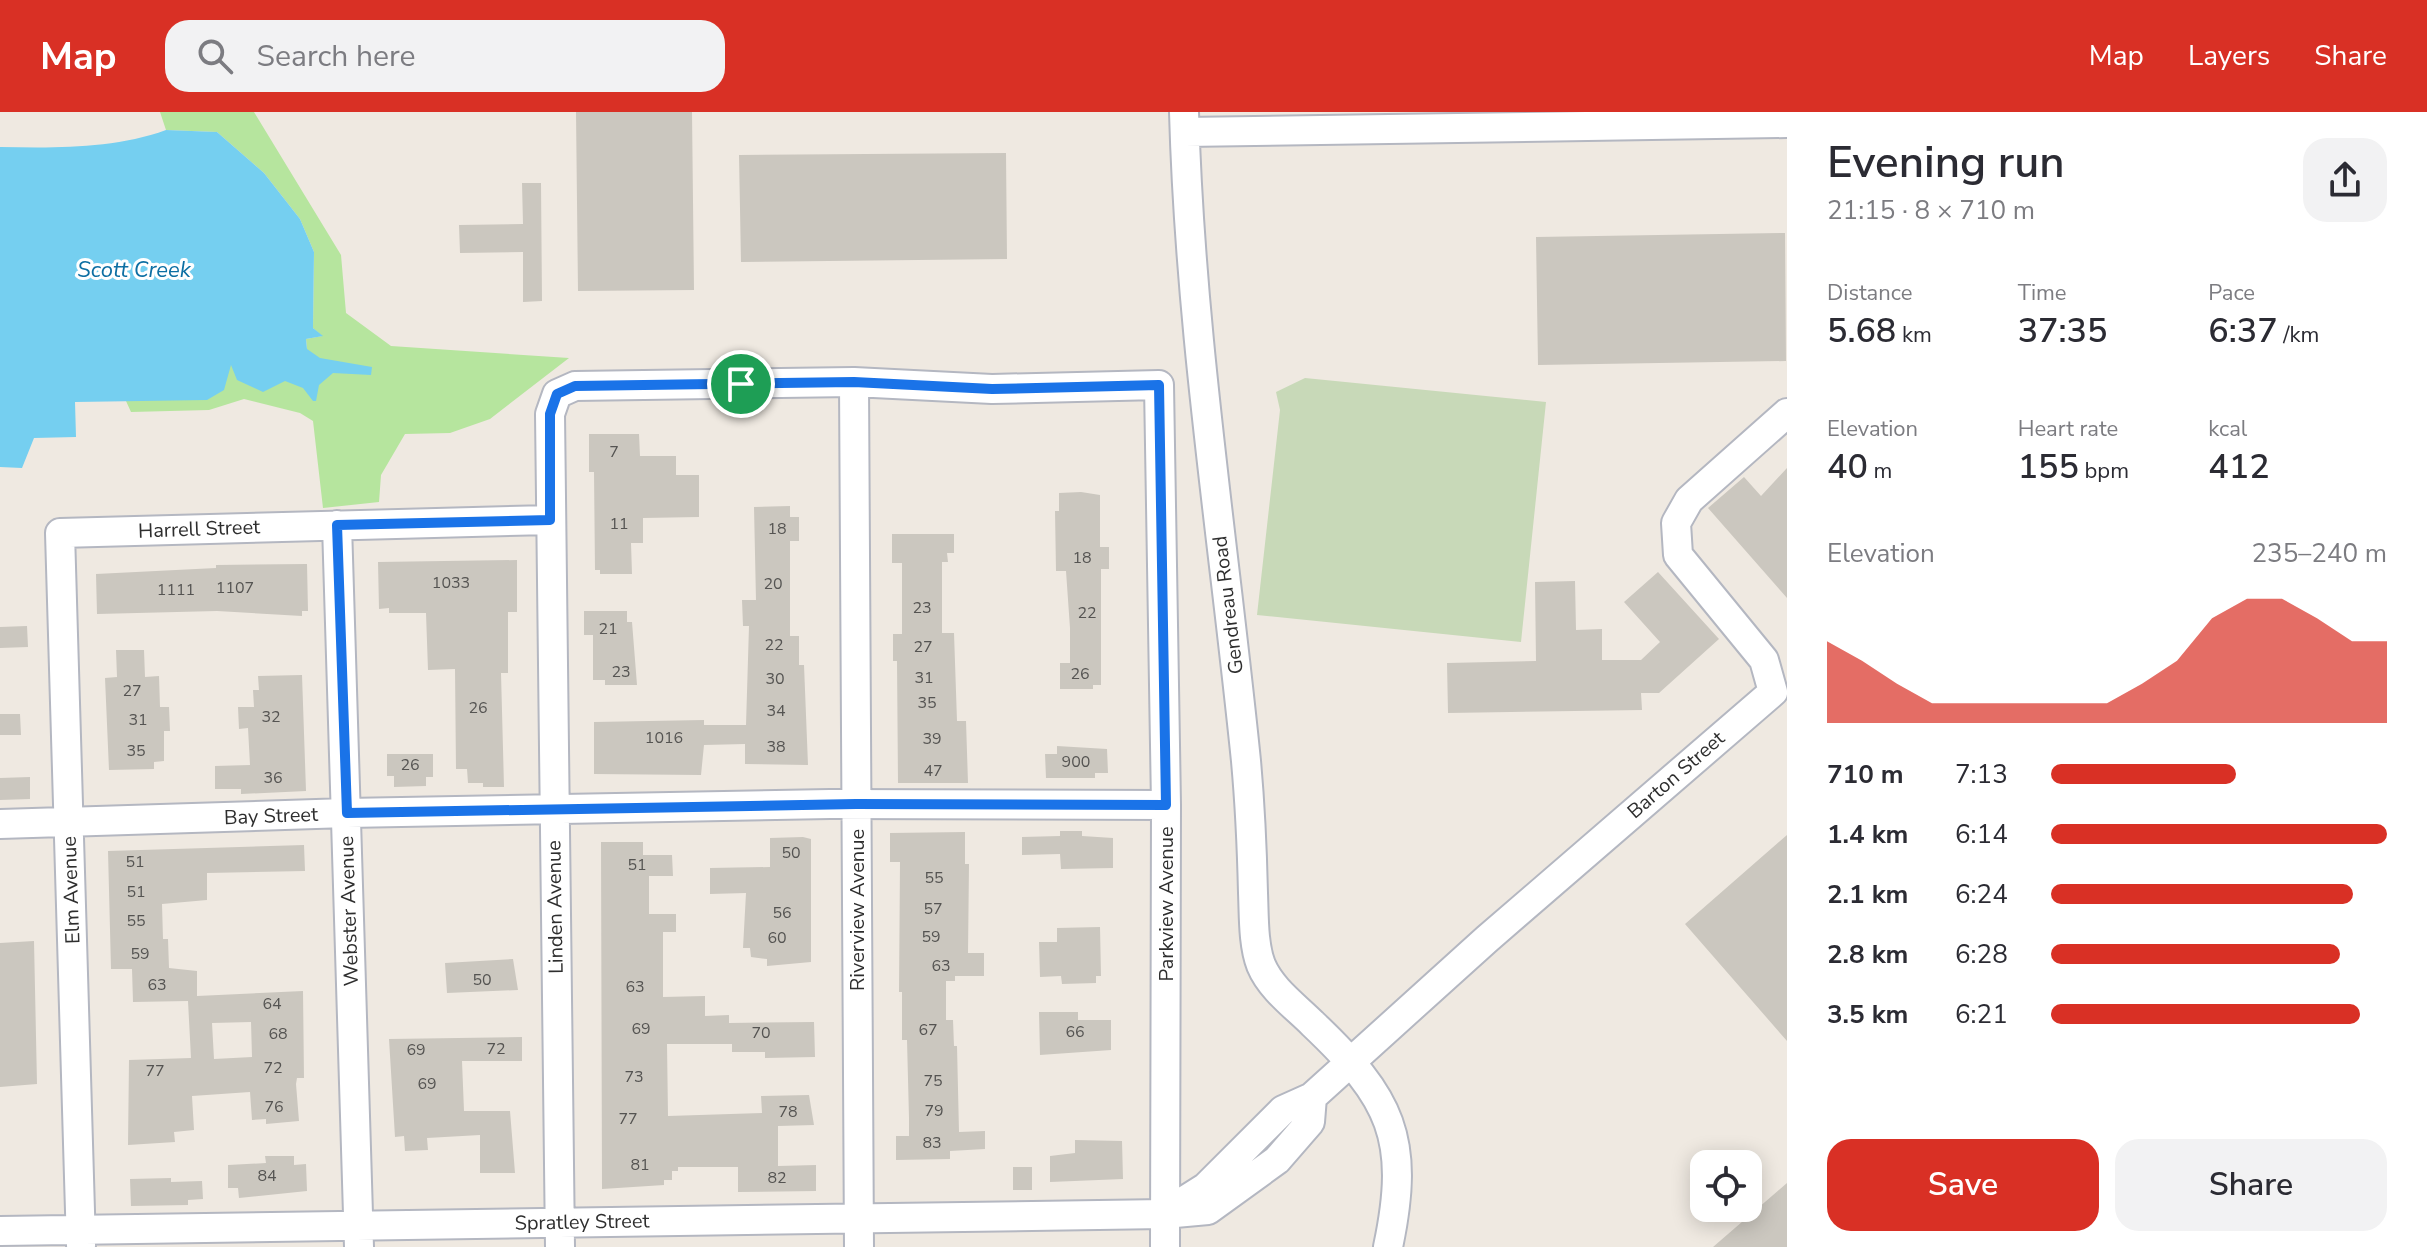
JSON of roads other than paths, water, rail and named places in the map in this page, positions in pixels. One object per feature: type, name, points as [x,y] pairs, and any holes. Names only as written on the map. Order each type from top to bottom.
[{"type":"street","points":[[1184,122],[1787,123]]},
{"type":"street","name":"Gendreau Road","points":[[1184,122],[1193,300],[1244,739],[1255,931],[1261,965],[1276,989],[1352,1061],[1373,1087],[1390,1126],[1398,1156],[1399,1197],[1388,1247]]},
{"type":"street","points":[[337,525],[550,520],[550,414],[557,394],[575,386],[854,382]]},
{"type":"street","name":"Riverview Avenue","points":[[854,382],[859,1233]]},
{"type":"street","name":"Parkview Avenue","points":[[854,382],[992,389],[1159,385],[1166,805],[1165,1247]]},
{"type":"street","name":"Barton Street","points":[[1164,1214],[1208,1210],[1277,1160],[1310,1122],[1312,1097],[1773,692],[1764,660],[1678,555],[1676,523],[1689,500],[1787,413]]},
{"type":"street","name":"Linden Avenue","points":[[550,520],[560,1234]]},
{"type":"street","name":"Harrell Street","points":[[60,533],[337,525]]},
{"type":"street","name":"Webster Avenue","points":[[337,525],[358,1236]]},
{"type":"street","name":"Elm Avenue","points":[[60,533],[81,1238]]},
{"type":"street","name":"Bay Street","points":[[0,824],[347,813],[856,804],[1166,805]]},
{"type":"street","name":"Spratley Street","points":[[0,1231],[81,1238],[859,1233],[1164,1214]]},
{"type":"water","name":"Scott Creek","points":[[166,130],[217,132],[264,173],[300,219],[314,252],[313,328],[323,336],[306,339],[307,349],[320,358],[372,367],[371,375],[333,373],[319,385],[316,401],[313,401],[303,388],[285,381],[263,392],[237,380],[231,365],[224,390],[207,400],[75,402],[76,437],[34,438],[22,468],[0,467],[0,147],[105,144]]}]
